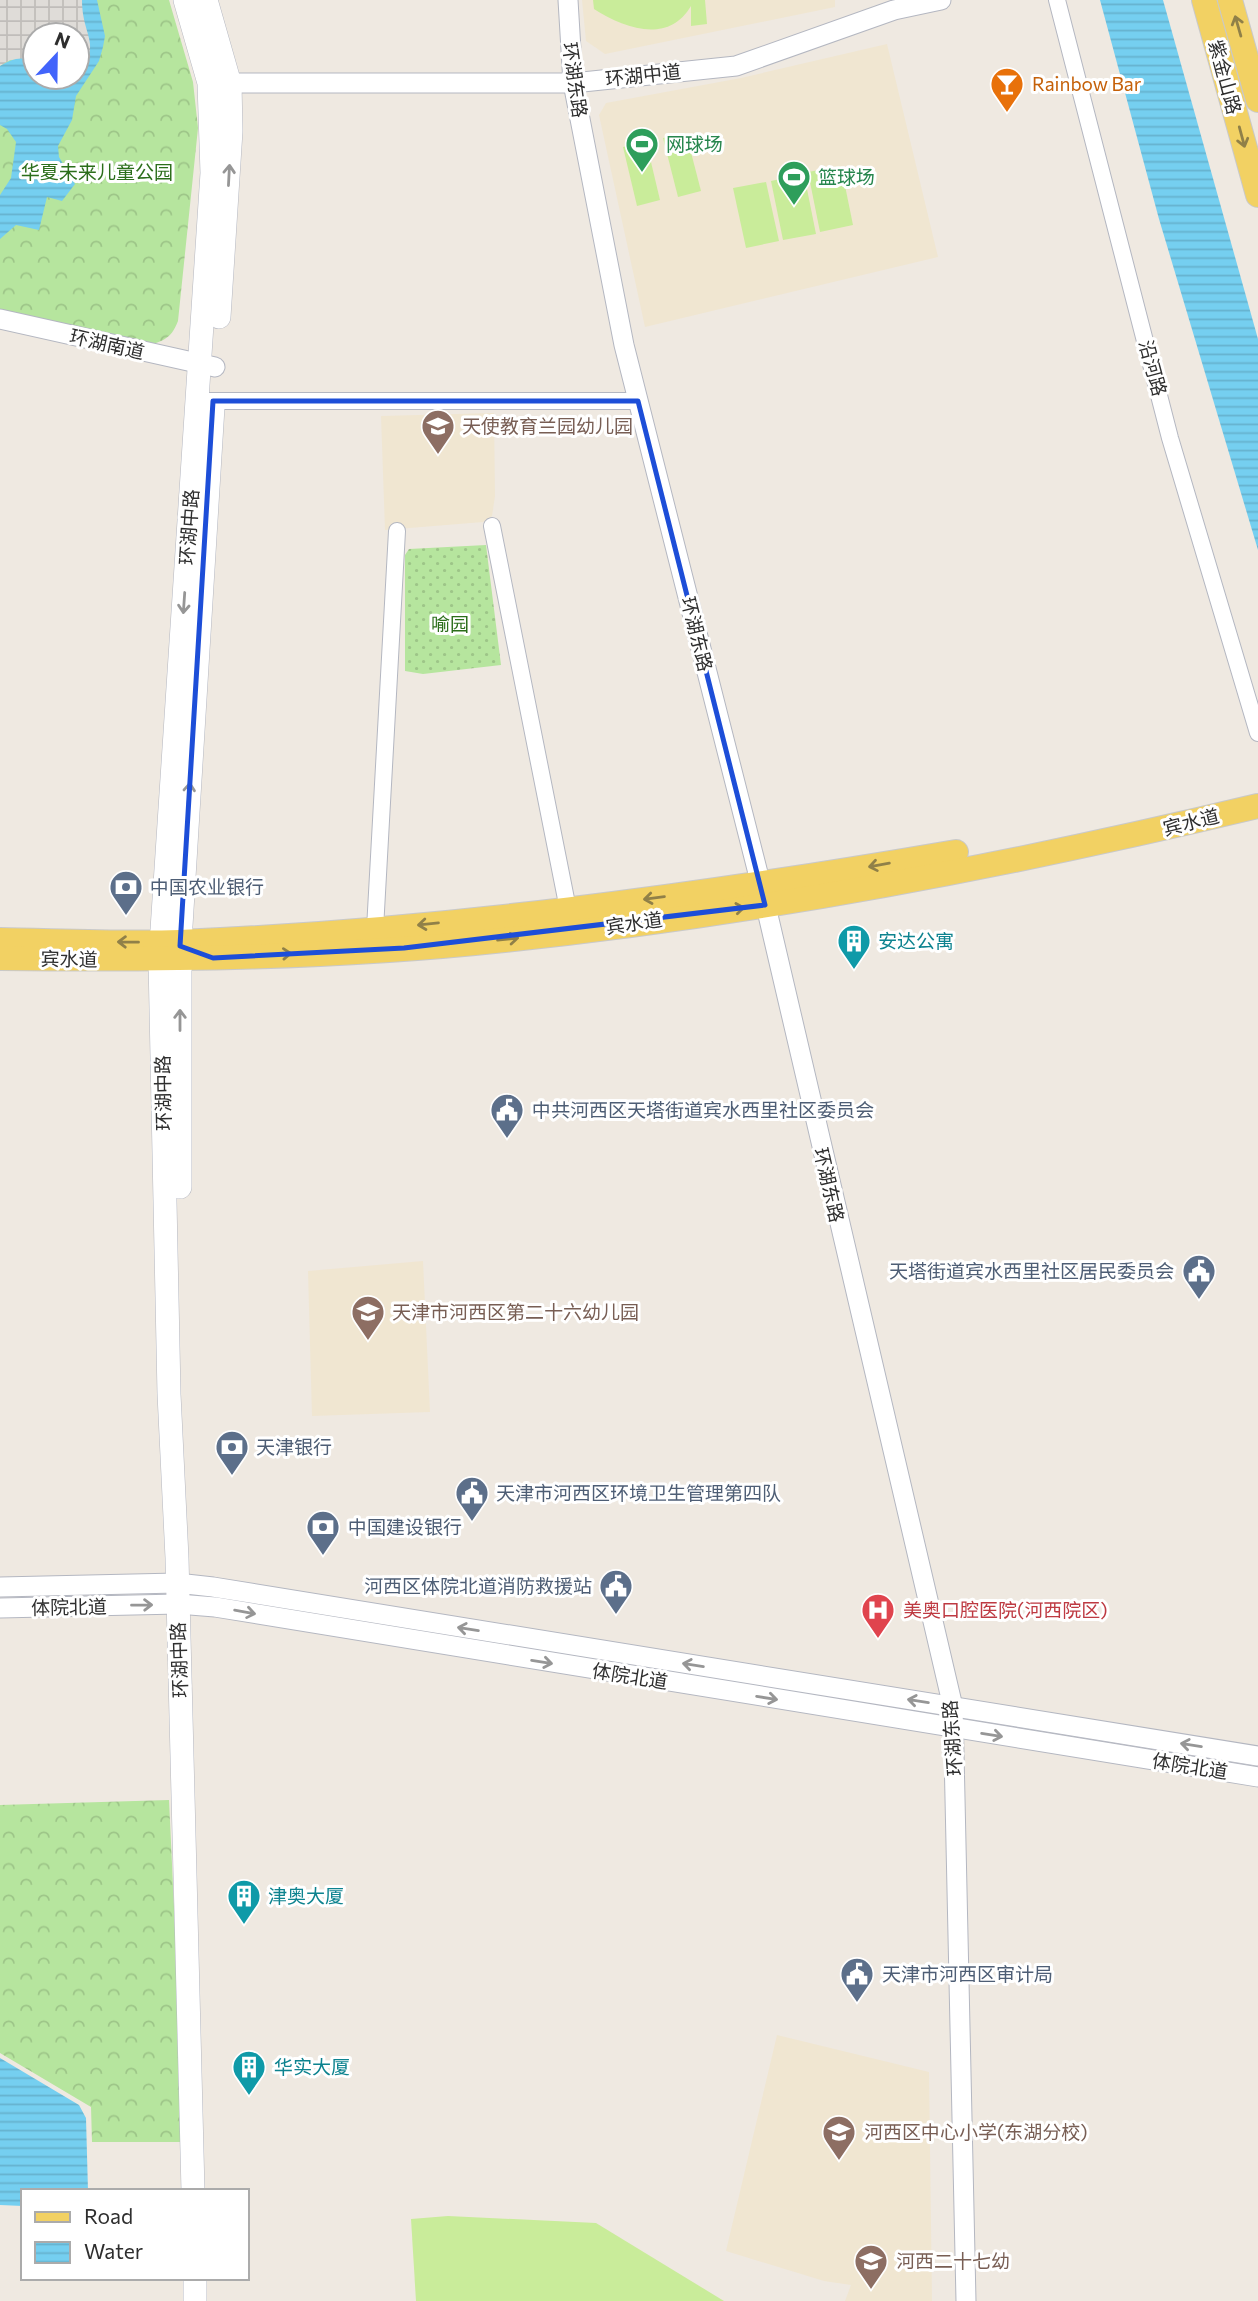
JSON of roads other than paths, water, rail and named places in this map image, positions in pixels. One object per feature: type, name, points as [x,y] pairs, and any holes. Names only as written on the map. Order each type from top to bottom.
[{"type":"main road","name":"环湖中路","points":[[185,0],[219,83]]},
{"type":"main road","name":"环湖中路","points":[[205,2189],[185,1594],[169,1394],[173,948],[207,366],[212,173],[219,83],[206,0]]},
{"type":"main road","name":"紫金山路","points":[[1204,0],[1258,195]]},
{"type":"main road","name":"紫金山路","points":[[1230,0],[1258,100]]},
{"type":"main road","name":"环湖中路","points":[[173,948],[162,912],[205,401]]},
{"type":"main road","name":"宾水道","points":[[0,958],[173,948],[568,909],[763,895],[1088,830],[1258,789]]},
{"type":"main road","name":"宾水道","points":[[0,940],[173,948],[213,958],[503,940],[763,895],[1124,838],[1258,806]]},
{"type":"main road","name":"环湖中路","points":[[185,1594],[193,2189]]},
{"type":"main road","points":[[195,2280],[195,2301]]},
{"type":"main road","points":[[206,2280],[206,2301]]},
{"type":"street","name":"环湖东路","points":[[568,0],[573,83],[638,401],[763,895],[953,1707],[966,2301]]},
{"type":"street","name":"环湖中道","points":[[219,83],[573,83],[736,66],[894,10],[941,0]]},
{"type":"street","name":"沿河路","points":[[1057,0],[1170,438],[1258,733]]},
{"type":"street","name":"环湖南道","points":[[0,319],[207,366]]},
{"type":"street","points":[[205,401],[638,401]]},
{"type":"street","points":[[492,526],[568,909]]},
{"type":"street","points":[[375,929],[397,531]]},
{"type":"street","name":"体院北道","points":[[0,1587],[185,1594],[953,1707],[1258,1756]]},
{"type":"street","name":"体院北道","points":[[0,1608],[185,1594],[955,1729],[1258,1777]]},
{"type":"water","points":[[82,0],[97,0],[105,36],[99,61],[91,73],[91,21],[85,21]]},
{"type":"water","points":[[1100,0],[1163,0],[1258,339],[1258,550],[1159,219]]},
{"type":"water","points":[[21,59],[21,91],[79,91],[72,120],[58,146],[59,157],[75,184],[62,201],[47,197],[39,230],[16,225],[0,239],[0,195],[11,178],[16,142],[7,129],[0,125],[0,66]]},
{"type":"water","points":[[0,2058],[79,2105],[86,2118],[88,2189],[21,2189],[21,2206],[0,2205]]},
{"type":"place","name":"Rainbow Bar","points":[[1007,114]]},
{"type":"place","name":"网球场","points":[[642,174]]},
{"type":"place","name":"篮球场","points":[[794,207]]},
{"type":"place","name":"天使教育兰园幼儿园","points":[[438,456]]},
{"type":"place","name":"中国农业银行","points":[[126,917]]},
{"type":"place","name":"安达公寓","points":[[854,971]]},
{"type":"place","name":"中共河西区天塔街道宾水西里社区委员会","points":[[507,1140]]},
{"type":"place","name":"天塔街道宾水西里社区居民委员会","points":[[1199,1301]]},
{"type":"place","name":"天津市河西区第二十六幼儿园","points":[[368,1342]]},
{"type":"place","name":"天津银行","points":[[232,1477]]},
{"type":"place","name":"天津市河西区环境卫生管理第四队","points":[[472,1523]]},
{"type":"place","name":"中国建设银行","points":[[323,1557]]},
{"type":"place","name":"河西区体院北道消防救援站","points":[[616,1616]]},
{"type":"place","name":"美奥口腔医院(河西院区)","points":[[878,1640]]},
{"type":"place","name":"津奥大厦","points":[[244,1926]]},
{"type":"place","name":"天津市河西区审计局","points":[[857,2004]]},
{"type":"place","name":"华实大厦","points":[[249,2097]]},
{"type":"place","name":"河西区中心小学(东湖分校)","points":[[839,2162]]},
{"type":"place","name":"河西二十七幼","points":[[871,2291]]},
{"type":"park label","name":"华夏未来儿童公园","points":[[97,172]]},
{"type":"park label","name":"喻园","points":[[450,624]]}]
